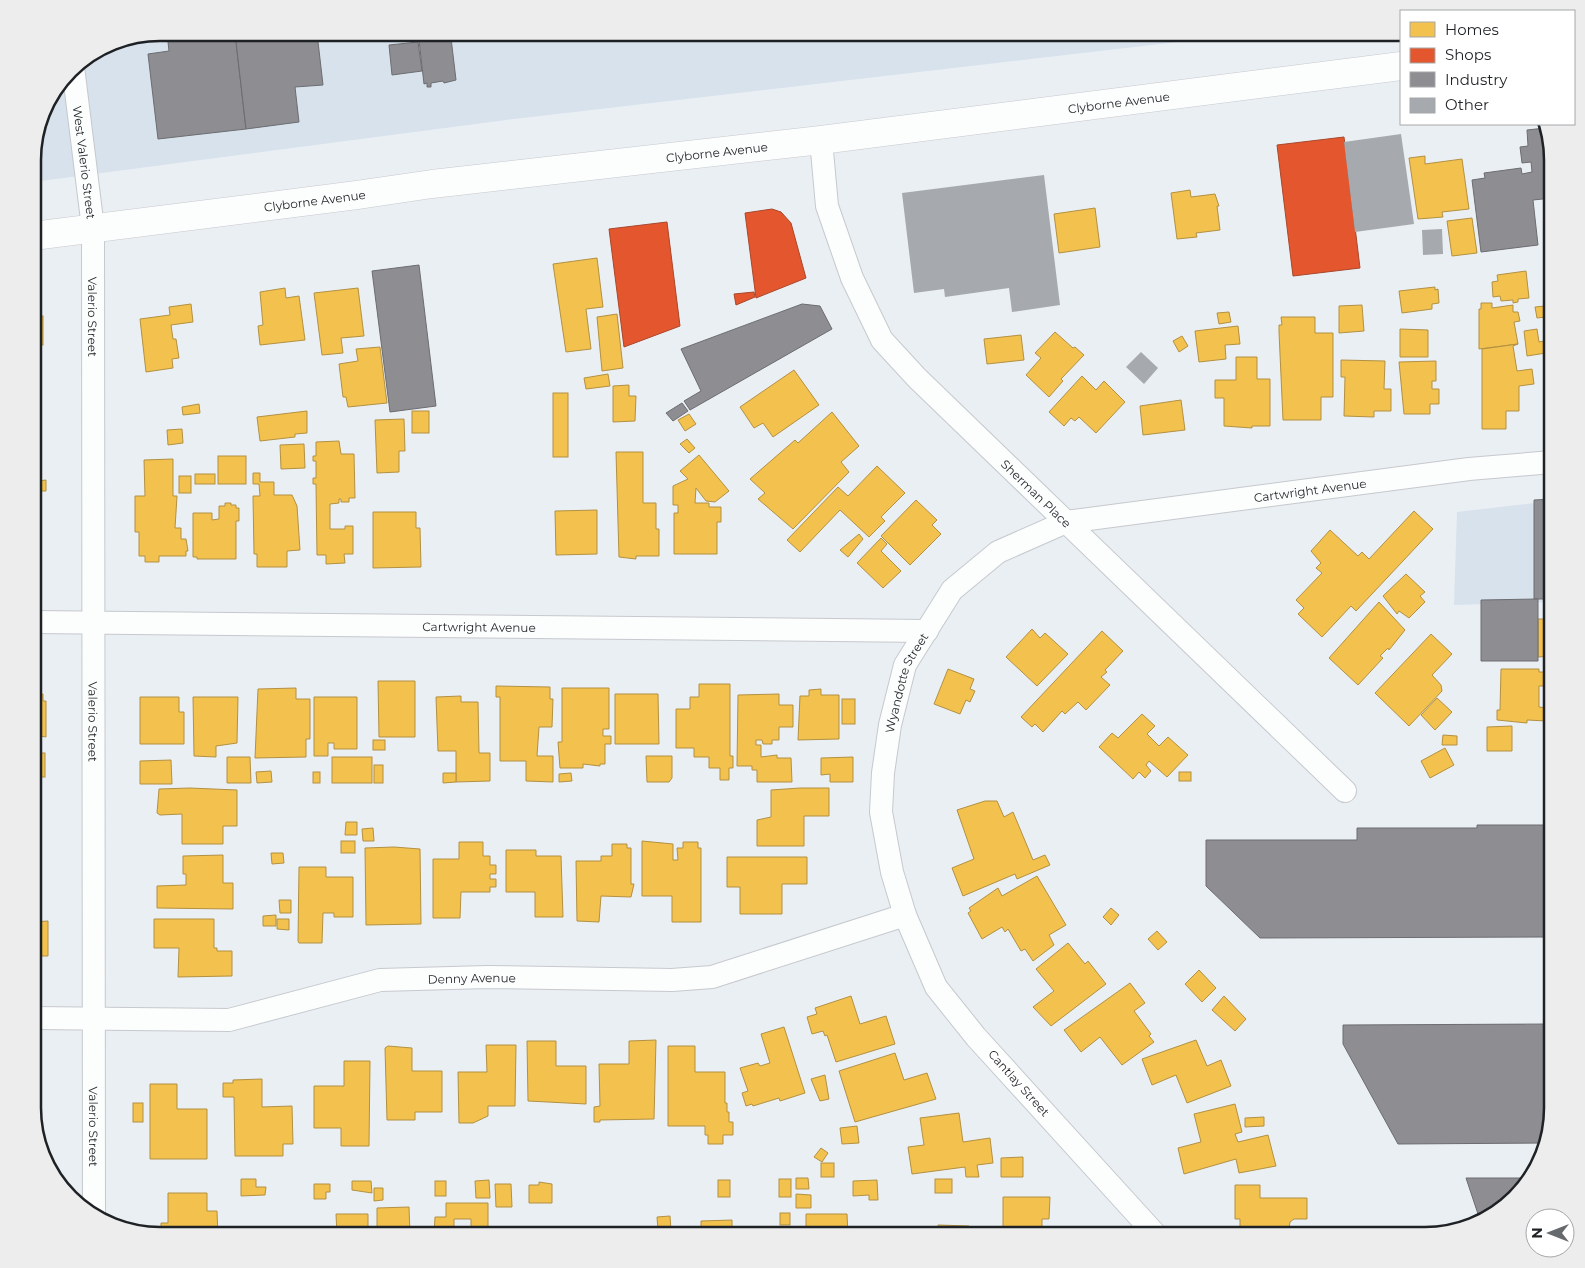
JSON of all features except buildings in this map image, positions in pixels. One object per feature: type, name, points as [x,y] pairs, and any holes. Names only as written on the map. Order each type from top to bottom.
[{"type":"main road","name":"Clyborne Avenue","points":[[42,235],[357,196],[441,183],[822,140],[1400,66]]},
{"type":"street","name":"West Valerio Street","points":[[74,78],[93,228]]},
{"type":"street","name":"Sherman Place","points":[[822,140],[827,206],[852,278],[882,340],[917,378],[1345,791]]},
{"type":"street","name":"Valerio Street","points":[[93,228],[94,1207]]},
{"type":"street","name":"Cartwright Avenue","points":[[1066,522],[1469,469],[1544,463]]},
{"type":"street","name":"Wyandotte Street","points":[[905,915],[886,844],[882,812],[883,773],[890,725],[905,665],[952,590],[998,552],[1066,522]]},
{"type":"street","name":"Cartwright Avenue","points":[[42,622],[927,631]]},
{"type":"street","name":"Denny Avenue","points":[[42,1018],[229,1020],[380,980],[487,978],[672,980],[712,978],[905,915]]},
{"type":"street","name":"Cantlay Street","points":[[905,915],[936,987],[976,1037],[1148,1227]]},
{"type":"shaded area","points":[[1186,41],[514,119],[42,181],[42,152],[45,129],[53,107],[66,88],[76,76],[107,53],[144,42]]},
{"type":"shaded area","points":[[1544,502],[1544,602],[1454,605],[1457,512]]}]
